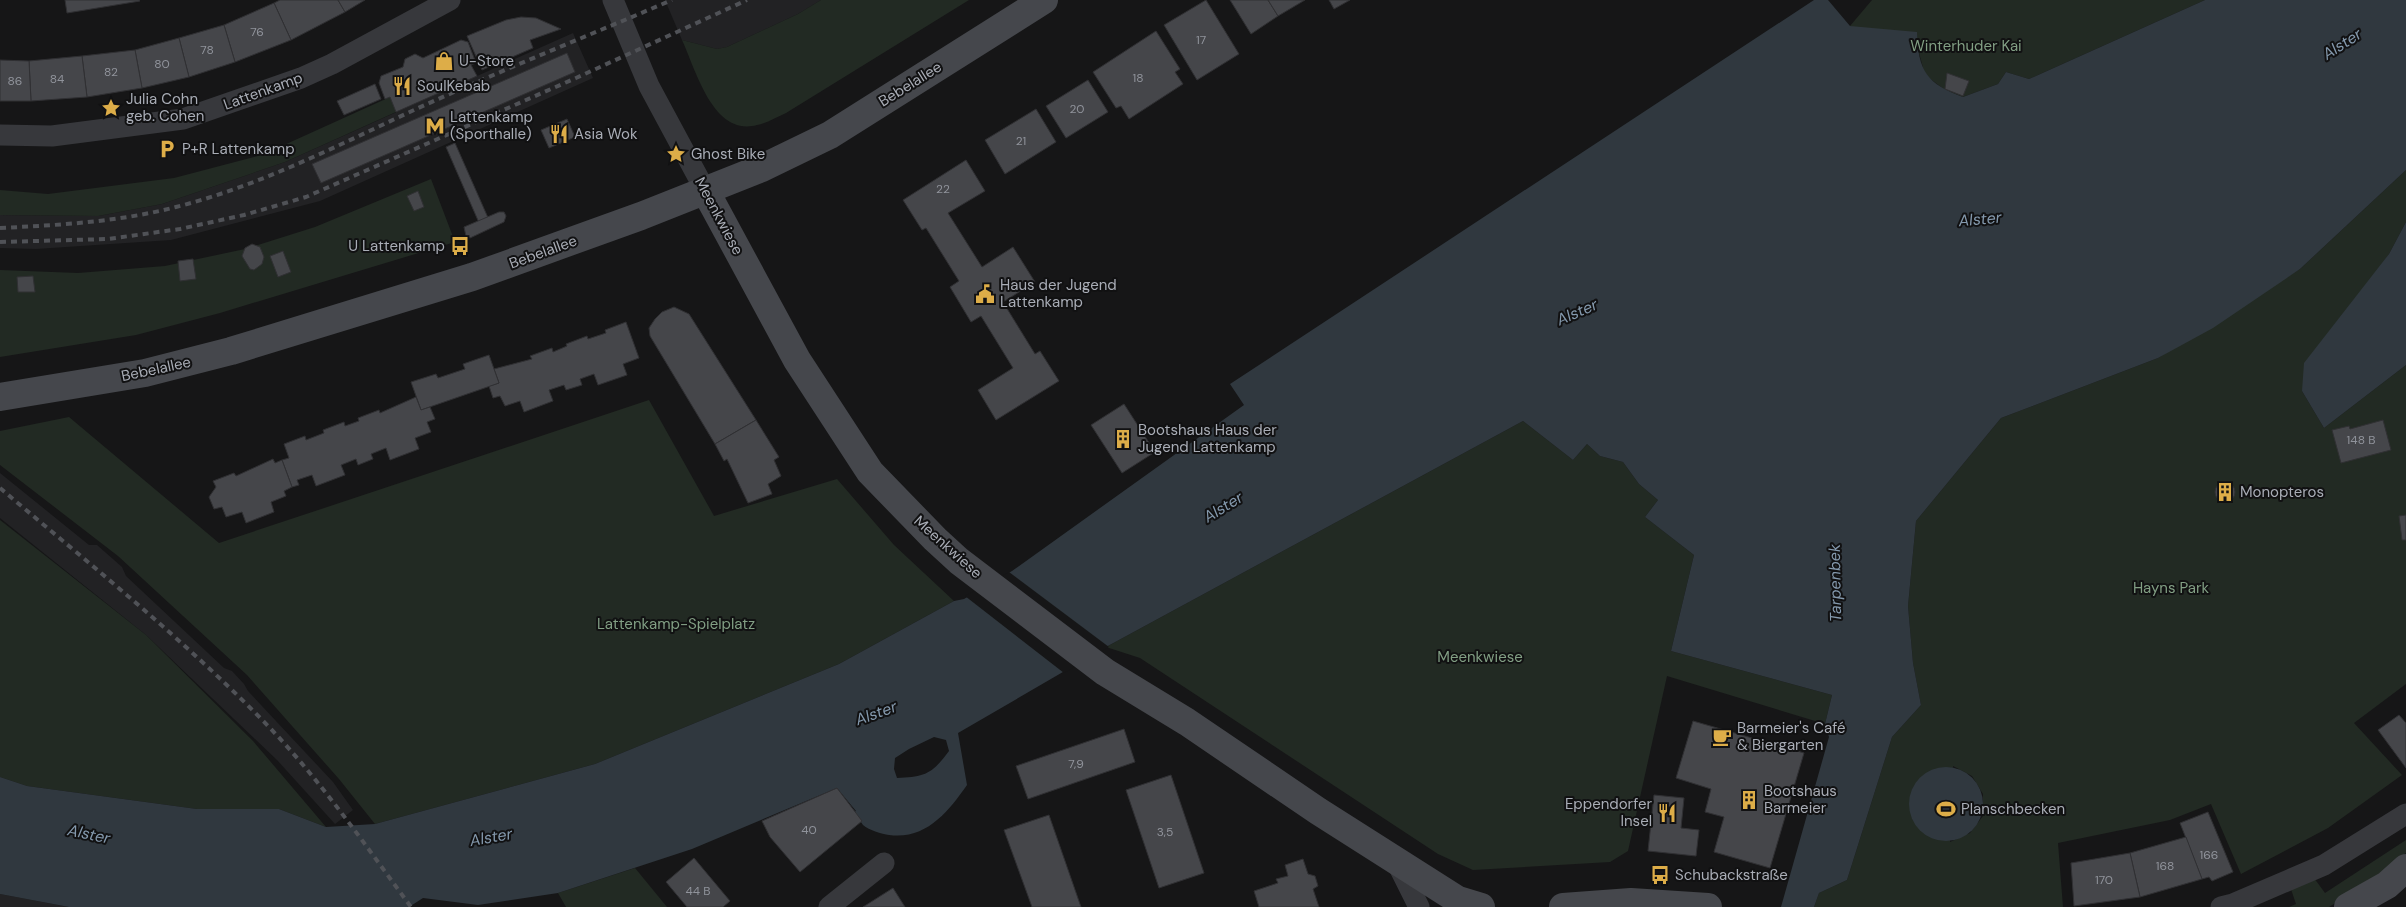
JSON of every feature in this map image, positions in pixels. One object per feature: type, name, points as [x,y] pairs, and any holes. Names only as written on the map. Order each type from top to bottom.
[{"type":"street","name":"Lattenkamp","points":[[0,135],[52,136],[183,118],[301,78],[332,64],[450,0]]},
{"type":"street","name":"Meenkwiese","points":[[613,0],[649,86],[796,360],[870,472],[941,544],[1088,659],[1396,861],[1458,900],[1481,907]]},
{"type":"street","name":"Bebelallee","points":[[0,397],[145,372],[231,352],[472,277],[705,190],[762,168],[830,135],[1044,0]]},
{"type":"street","points":[[2221,907],[2233,904],[2324,865],[2406,814]]},
{"type":"street","points":[[1396,861],[1419,907]]},
{"type":"street","points":[[829,907],[884,863]]},
{"type":"street","points":[[2348,907],[2387,885],[2406,868]]},
{"type":"street","points":[[1563,907],[1631,902],[1708,907]]},
{"type":"shaded area","points":[[665,0],[821,0],[798,14],[727,47],[717,49],[682,40]]},
{"type":"shaded area","points":[[573,33],[593,78],[320,201],[171,240],[36,249],[0,248],[0,215],[98,216],[162,204],[285,162]]},
{"type":"shaded area","points":[[0,473],[89,545],[97,545],[122,567],[126,576],[224,668],[232,671],[248,691],[333,782],[353,810],[335,824],[277,760],[146,635],[0,518]]},
{"type":"shaded area","points":[[0,894],[69,907],[0,907]]},
{"type":"green space","points":[[821,0],[969,0],[786,113],[757,125],[742,126],[729,121],[708,98],[682,40],[717,49],[727,47],[798,14]]},
{"type":"green space","name":"Winterhuder Kai","points":[[1872,0],[2205,0],[2029,79],[2006,72],[1998,84],[1963,97],[1945,90],[1925,75],[1918,49],[1850,26]]},
{"type":"green space","points":[[390,97],[396,112],[285,162],[162,204],[98,216],[0,215],[0,190],[48,194],[174,178],[262,155]]},
{"type":"green space","name":"Hayns Park","points":[[2406,170],[2406,222],[2389,254],[2302,391],[2324,428],[2406,365],[2406,684],[2354,723],[2402,775],[2328,828],[2241,874],[2211,804],[2170,820],[2058,843],[2063,907],[1814,907],[1819,893],[1847,880],[1892,737],[1921,705],[1913,663],[1908,606],[1916,521],[2001,418],[2158,358],[2300,269]],"holes":[[[1953,766],[1972,776],[1983,794],[1983,816],[1970,833],[1950,842]]]},
{"type":"green space","points":[[431,179],[455,242],[220,313],[136,335],[0,357],[0,270],[78,273],[165,266],[245,249],[315,227]]},
{"type":"green space","name":"Lattenkamp-Spielplatz","points":[[649,400],[714,516],[837,479],[894,545],[954,601],[839,664],[595,764],[375,824],[339,779],[247,675],[118,556],[0,465],[0,431],[69,417],[219,543]]},
{"type":"green space","name":"Meenkwiese","points":[[1523,421],[1573,460],[1587,444],[1600,456],[1623,462],[1639,484],[1658,500],[1645,517],[1694,555],[1671,651],[1832,695],[1825,724],[1667,676],[1628,851],[1610,862],[1473,870],[1438,854],[1140,658],[1106,647]]},
{"type":"green space","points":[[0,520],[146,635],[253,741],[326,827],[279,809],[197,809],[27,786],[0,777]]},
{"type":"green space","points":[[2406,840],[2406,853],[2374,878],[2329,907],[2289,907],[2296,904],[2291,889],[2314,878],[2325,893]]},
{"type":"green space","points":[[635,868],[667,907],[566,907],[558,893]]},
{"type":"water","points":[[1814,0],[1828,0],[1850,26],[1917,32],[1920,57],[1927,74],[1941,87],[1963,97],[1998,84],[2006,72],[2029,79],[2205,0],[2406,0],[2406,170],[2300,269],[2213,328],[2158,358],[2001,418],[1916,521],[1908,606],[1913,663],[1921,705],[1892,737],[1847,880],[1819,893],[1814,907],[1781,907],[1829,737],[1825,724],[1832,695],[1671,651],[1694,555],[1645,517],[1658,500],[1639,484],[1623,462],[1600,456],[1587,444],[1573,460],[1523,421],[1106,647],[958,733],[967,785],[944,814],[935,822],[914,833],[889,835],[875,832],[865,827],[854,812],[856,811],[837,788],[692,849],[558,893],[478,905],[423,898],[409,907],[69,907],[0,894],[0,777],[27,786],[197,809],[279,809],[326,827],[375,824],[595,764],[839,664],[954,601],[964,599],[1012,571],[1244,405],[1230,384]],"holes":[[[934,737],[946,740],[949,751],[938,765],[927,773],[915,777],[897,778],[894,769],[895,758]]]},
{"type":"water","points":[[2406,222],[2406,365],[2324,428],[2302,391],[2304,363],[2389,254]]},
{"type":"water","name":"Planschbecken","points":[[1939,767],[1953,767],[1967,773],[1977,783],[1983,797],[1983,811],[1977,825],[1967,835],[1953,841],[1939,841],[1925,835],[1915,825],[1909,811],[1909,797],[1915,783],[1925,773]]},
{"type":"pier","points":[[1009,572],[1109,647],[1064,673],[965,596]]},
{"type":"building","points":[[65,0],[139,0],[140,1],[67,13]]},
{"type":"building","points":[[280,0],[338,0],[345,12],[291,40],[274,3]]},
{"type":"building","points":[[338,0],[365,0],[345,12]]},
{"type":"building","points":[[1206,0],[1239,54],[1197,80],[1164,25]]},
{"type":"building","points":[[1230,0],[1268,0],[1278,16],[1251,34]]},
{"type":"building","points":[[1268,0],[1305,0],[1278,16]]},
{"type":"building","points":[[1329,0],[1350,0],[1334,9]]},
{"type":"building","points":[[274,3],[291,40],[235,62],[224,25]]},
{"type":"building","points":[[521,17],[536,18],[561,29],[530,40],[533,48],[482,70],[467,36],[506,20]]},
{"type":"building","points":[[224,25],[235,62],[189,77],[179,38]]},
{"type":"building","points":[[1156,31],[1180,69],[1175,72],[1183,84],[1129,119],[1121,106],[1116,108],[1093,72]]},
{"type":"building","points":[[179,38],[189,77],[142,88],[135,50]]},
{"type":"building","points":[[461,40],[468,42],[476,63],[471,65],[477,76],[396,112],[390,97],[385,99],[379,83],[381,76],[403,67],[405,59],[415,54],[423,58]]},
{"type":"building","points":[[135,50],[142,88],[87,97],[82,56]]},
{"type":"building","points":[[567,53],[575,72],[321,183],[312,164]]},
{"type":"building","points":[[82,56],[87,97],[31,101],[29,61]]},
{"type":"building","points":[[0,60],[29,61],[31,101],[0,101]]},
{"type":"building","points":[[1947,73],[1969,81],[1963,96],[1945,89]]},
{"type":"building","points":[[1088,80],[1108,112],[1066,138],[1046,106]]},
{"type":"building","points":[[375,84],[381,99],[344,115],[337,101]]},
{"type":"building","points":[[1036,109],[1056,142],[1005,174],[985,140]]},
{"type":"building","points":[[567,119],[575,137],[549,148],[541,130]]},
{"type":"building","points":[[455,143],[489,220],[489,226],[486,228],[480,225],[446,147]]},
{"type":"building","name":"Haus der Jugend Lattenkamp","points":[[966,160],[985,191],[948,213],[982,267],[1013,247],[1035,282],[1003,302],[1035,354],[1040,351],[1059,381],[996,420],[978,390],[1013,368],[981,316],[971,322],[950,287],[959,281],[926,228],[922,230],[903,200]]},
{"type":"building","points":[[418,191],[424,207],[414,211],[407,196]]},
{"type":"building","points":[[499,212],[504,212],[506,216],[504,222],[470,238],[466,236],[464,227]]},
{"type":"building","points":[[252,244],[260,247],[264,257],[262,264],[254,270],[250,269],[242,256],[245,248]]},
{"type":"building","points":[[283,251],[291,272],[278,277],[270,256]]},
{"type":"building","points":[[193,259],[196,279],[180,281],[178,261]]},
{"type":"building","points":[[33,276],[35,292],[18,292],[17,277]]},
{"type":"building","points":[[674,307],[689,314],[756,420],[715,444],[650,336],[649,328],[655,319],[662,312]]},
{"type":"building","points":[[626,322],[639,358],[623,364],[627,375],[598,385],[594,374],[580,379],[582,385],[566,390],[564,385],[549,390],[553,401],[524,412],[520,401],[505,406],[500,396],[493,398],[489,386],[499,383],[494,369],[532,359],[530,356],[552,348],[553,352],[567,346],[566,344],[587,336],[588,339],[606,333],[605,330]]},
{"type":"building","points":[[489,355],[499,383],[421,410],[411,382],[436,374],[438,378],[465,369],[463,364]]},
{"type":"building","points":[[416,397],[421,410],[430,407],[435,419],[427,422],[431,432],[415,438],[419,449],[390,460],[386,448],[371,454],[373,459],[358,465],[356,459],[341,465],[345,475],[316,486],[312,475],[297,480],[299,485],[292,487],[282,460],[289,458],[284,444],[305,436],[306,440],[324,433],[323,430],[344,422],[345,426],[359,421],[358,418],[379,410],[380,413]]},
{"type":"building","name":"Bootshaus Haus der Jugend Lattenkamp","points":[[1124,404],[1155,452],[1122,473],[1091,425]]},
{"type":"building","points":[[756,420],[779,457],[774,460],[781,476],[768,484],[772,494],[748,503],[727,459],[724,461],[715,444]]},
{"type":"building","points":[[2383,420],[2391,450],[2341,463],[2332,430],[2349,426],[2350,429]]},
{"type":"building","points":[[273,459],[275,463],[282,460],[292,487],[284,491],[286,496],[271,502],[274,512],[246,523],[242,512],[226,517],[222,507],[214,509],[209,497],[216,487],[213,481],[234,473],[236,476]]},
{"type":"building","name":"Monopteros","points":[[2225,482],[2232,485],[2235,492],[2232,499],[2225,502],[2218,499],[2215,492],[2218,485]]},
{"type":"building","points":[[2406,515],[2406,540],[2402,540],[2399,516]]},
{"type":"building","points":[[2399,715],[2406,723],[2406,768],[2378,730]]},
{"type":"building","name":"Bootshaus Barmeier","points":[[1693,721],[1804,753],[1770,868],[1714,852],[1724,817],[1705,812],[1711,789],[1676,778]]},
{"type":"building","points":[[1124,729],[1135,762],[1028,799],[1016,766]]},
{"type":"building","points":[[1171,775],[1204,873],[1159,888],[1126,790]]},
{"type":"building","points":[[837,788],[862,821],[800,872],[770,837],[762,821]]},
{"type":"building","name":"Eppendorfer Insel","points":[[1654,795],[1684,798],[1681,828],[1699,830],[1696,856],[1648,851]]},
{"type":"building","points":[[2208,812],[2233,872],[2212,881],[2209,877],[2202,879],[2180,823]]},
{"type":"building","points":[[1049,815],[1081,907],[1032,907],[1004,830]]},
{"type":"building","points":[[2186,837],[2202,879],[2140,897],[2130,853]]},
{"type":"building","points":[[2130,853],[2140,897],[2074,906],[2071,863]]},
{"type":"building","points":[[694,858],[730,901],[723,907],[687,907],[666,882]]},
{"type":"building","points":[[1303,859],[1308,874],[1315,876],[1318,886],[1313,889],[1319,907],[1259,907],[1254,891],[1278,883],[1276,879],[1288,876],[1285,865]]},
{"type":"building","points":[[893,888],[905,907],[863,907]]},
{"type":"railway","points":[[0,228],[67,224],[132,216],[208,198],[303,162],[456,91],[672,0]]},
{"type":"railway","points":[[0,242],[108,239],[180,229],[244,215],[306,197],[747,0]]},
{"type":"railway","points":[[0,488],[173,635],[271,729],[326,793],[411,907]]},
{"type":"place","name":"U-Store","points":[[444,61]]},
{"type":"place","name":"SoulKebab","points":[[402,86]]},
{"type":"place","name":"Julia Cohn geb. Cohen","points":[[111,108]]},
{"type":"place","name":"Lattenkamp (Sporthalle)","points":[[435,126]]},
{"type":"place","name":"Asia Wok","points":[[559,134]]},
{"type":"place","name":"P+R Lattenkamp","points":[[167,149]]},
{"type":"place","name":"Ghost Bike","points":[[676,154]]},
{"type":"place","name":"U Lattenkamp","points":[[460,246]]},
{"type":"place","name":"Haus der Jugend Lattenkamp","points":[[985,294]]},
{"type":"place","name":"Bootshaus Haus der Jugend Lattenkamp","points":[[1123,439]]},
{"type":"place","name":"Monopteros","points":[[2225,492]]},
{"type":"place","name":"Barmeier's Café & Biergarten","points":[[1722,737]]},
{"type":"place","name":"Bootshaus Barmeier","points":[[1749,800]]},
{"type":"place","name":"Planschbecken","points":[[1946,809]]},
{"type":"place","name":"Eppendorfer Insel","points":[[1667,813]]},
{"type":"place","name":"Schubackstraße","points":[[1660,875]]},
{"type":"water label","name":"Alster","points":[[2342,44]]},
{"type":"water label","name":"Alster","points":[[1980,219]]},
{"type":"water label","name":"Alster","points":[[1577,312]]},
{"type":"water label","name":"Alster","points":[[1223,507]]},
{"type":"water label","name":"Tarpenbek","points":[[1835,583]]},
{"type":"water label","name":"Alster","points":[[876,713]]},
{"type":"water label","name":"Alster","points":[[89,834]]},
{"type":"water label","name":"Alster","points":[[491,837]]}]
